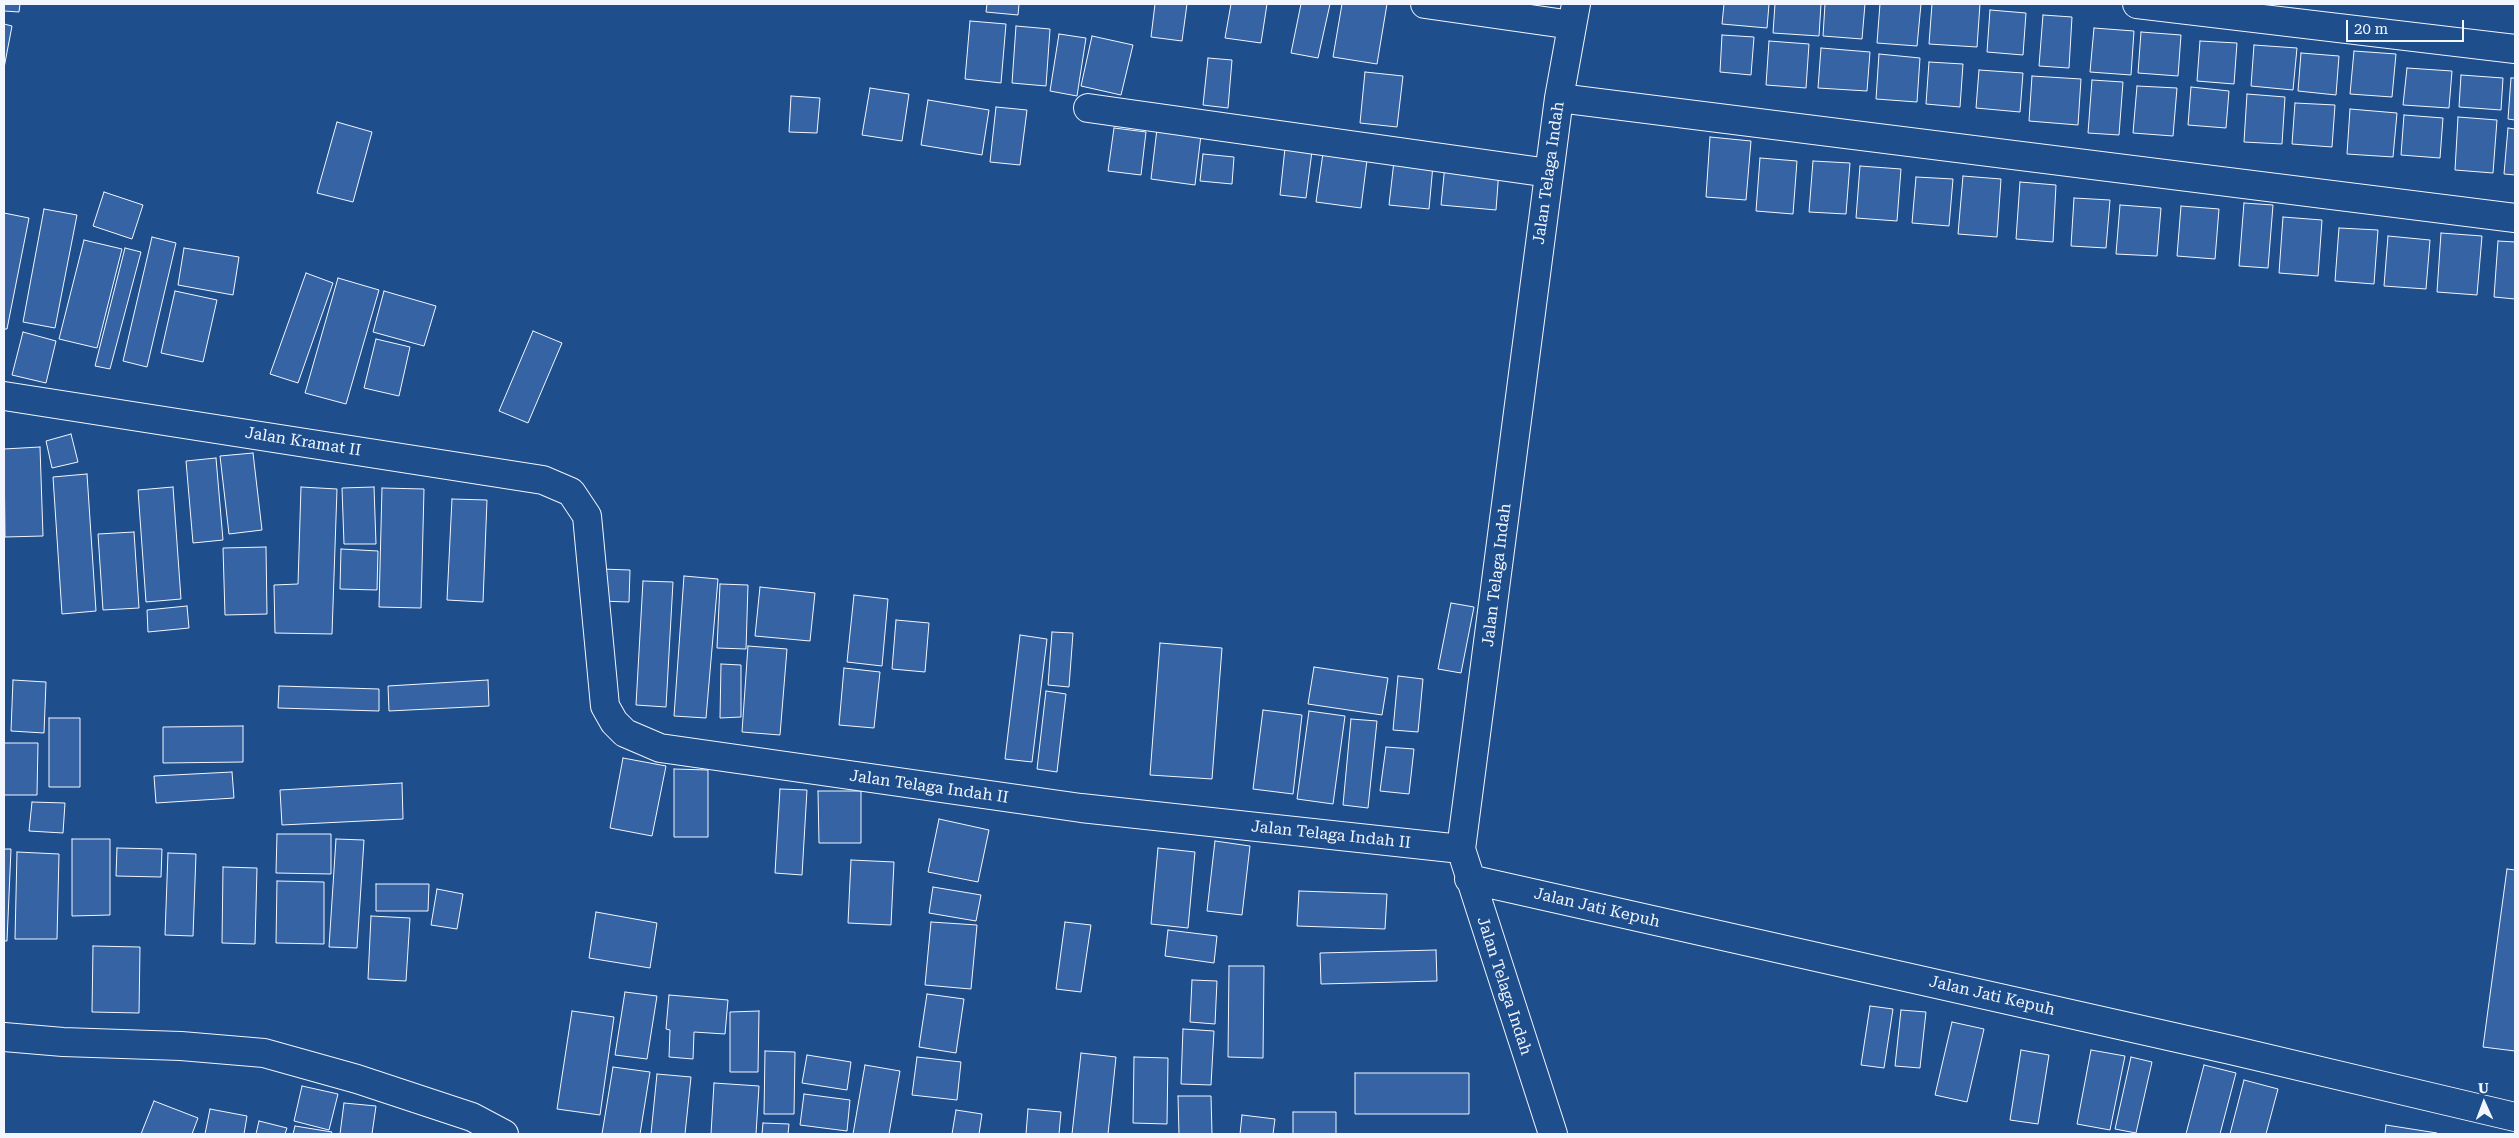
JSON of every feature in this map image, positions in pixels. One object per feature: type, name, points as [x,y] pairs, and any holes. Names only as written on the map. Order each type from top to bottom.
[{"type":"street","points":[[1425,4],[1574,14]]},
{"type":"street","points":[[2137,4],[2515,49]]},
{"type":"street","name":"Jalan Telaga Indah","points":[[1554,1134],[1469,879],[1461,849],[1534,170],[1559,98],[1574,14]]},
{"type":"street","points":[[1559,98],[2515,218]]},
{"type":"street","points":[[1088,108],[1534,170]]},
{"type":"street","name":"Jalan Kramat II","points":[[4,396],[544,480],[571,492],[587,516]]},
{"type":"street","name":"Jalan Telaga Indah II","points":[[587,516],[606,706],[614,722],[625,733],[643,743],[660,748],[1081,808],[1461,849]]},
{"type":"street","name":"Jalan Jati Kepuh","points":[[1469,879],[2222,1048],[2515,1117]]},
{"type":"street","points":[[4,1037],[63,1042],[181,1046],[264,1053],[357,1079],[472,1116],[504,1134]]},
{"type":"building","points":[[4,4],[20,4],[19,12],[4,11]]},
{"type":"building","points":[[987,4],[1019,4],[1018,15],[986,12]]},
{"type":"building","points":[[1155,4],[1187,4],[1182,41],[1151,37]]},
{"type":"building","points":[[1231,4],[1267,4],[1261,43],[1225,38]]},
{"type":"building","points":[[1301,4],[1330,4],[1318,58],[1291,53]]},
{"type":"building","points":[[1342,4],[1387,4],[1377,64],[1333,57]]},
{"type":"building","points":[[1724,4],[1769,4],[1767,28],[1722,24]]},
{"type":"building","points":[[1775,4],[1821,4],[1819,36],[1773,33]]},
{"type":"building","points":[[1825,4],[1865,4],[1862,39],[1823,36]]},
{"type":"building","points":[[1880,4],[1921,4],[1917,46],[1877,43]]},
{"type":"building","points":[[1932,4],[1980,4],[1977,47],[1929,44]]},
{"type":"building","points":[[1990,10],[2026,13],[2023,55],[1987,52]]},
{"type":"building","points":[[2043,15],[2072,17],[2069,68],[2039,66]]},
{"type":"building","points":[[970,21],[1006,24],[1001,83],[965,79]]},
{"type":"building","points":[[4,24],[12,26],[4,68]]},
{"type":"building","points":[[1016,26],[1050,29],[1046,86],[1012,83]]},
{"type":"building","points":[[2094,28],[2134,31],[2131,75],[2090,72]]},
{"type":"building","points":[[2141,32],[2181,35],[2178,76],[2138,73]]},
{"type":"building","points":[[1059,34],[1086,38],[1077,96],[1050,91]]},
{"type":"building","points":[[1722,35],[1754,37],[1751,75],[1720,72]]},
{"type":"building","points":[[1092,36],[1133,45],[1121,95],[1081,86]]},
{"type":"building","points":[[1769,41],[1809,44],[1806,88],[1766,85]]},
{"type":"building","points":[[2200,41],[2237,43],[2234,84],[2197,81]]},
{"type":"building","points":[[2254,45],[2297,48],[2293,90],[2251,86]]},
{"type":"building","points":[[1821,48],[1870,52],[1867,91],[1818,88]]},
{"type":"building","points":[[2354,51],[2396,54],[2392,97],[2350,94]]},
{"type":"building","points":[[2301,53],[2339,56],[2336,95],[2298,91]]},
{"type":"building","points":[[1879,54],[1920,58],[1917,102],[1876,99]]},
{"type":"building","points":[[1208,58],[1232,60],[1228,108],[1203,105]]},
{"type":"building","points":[[1929,62],[1963,64],[1960,107],[1926,104]]},
{"type":"building","points":[[2407,68],[2452,71],[2449,108],[2403,105]]},
{"type":"building","points":[[1979,70],[2023,73],[2020,112],[1976,108]]},
{"type":"building","points":[[1365,72],[1403,76],[1397,127],[1360,123]]},
{"type":"building","points":[[2461,75],[2503,78],[2501,110],[2459,107]]},
{"type":"building","points":[[2032,76],[2081,79],[2078,125],[2029,121]]},
{"type":"building","points":[[2511,78],[2515,78],[2515,120],[2508,119]]},
{"type":"building","points":[[2092,80],[2123,82],[2119,135],[2088,133]]},
{"type":"building","points":[[2137,86],[2177,88],[2173,136],[2133,133]]},
{"type":"building","points":[[2191,87],[2229,91],[2226,128],[2188,125]]},
{"type":"building","points":[[870,88],[909,94],[902,141],[862,135]]},
{"type":"building","points":[[2247,94],[2285,97],[2282,144],[2244,142]]},
{"type":"building","points":[[791,96],[820,98],[817,133],[789,132]]},
{"type":"building","points":[[928,100],[989,110],[982,155],[921,145]]},
{"type":"building","points":[[2295,103],[2335,105],[2332,147],[2292,144]]},
{"type":"building","points":[[996,107],[1027,110],[1020,165],[990,162]]},
{"type":"building","points":[[2350,109],[2397,113],[2393,157],[2347,154]]},
{"type":"building","points":[[2404,115],[2443,118],[2440,158],[2401,155]]},
{"type":"building","points":[[2458,117],[2497,120],[2493,173],[2455,170]]},
{"type":"building","points":[[337,122],[372,132],[353,202],[317,193]]},
{"type":"building","points":[[1114,128],[1146,132],[1141,175],[1108,171]]},
{"type":"building","points":[[2508,128],[2515,129],[2515,175],[2504,174]]},
{"type":"building","points":[[1157,129],[1201,135],[1195,185],[1151,179]]},
{"type":"building","points":[[1710,137],[1751,141],[1746,200],[1706,197]]},
{"type":"building","points":[[1285,148],[1312,151],[1306,198],[1280,195]]},
{"type":"building","points":[[1323,153],[1367,160],[1361,208],[1316,202]]},
{"type":"building","points":[[1203,154],[1234,157],[1232,184],[1200,181]]},
{"type":"building","points":[[1760,158],[1797,161],[1793,214],[1756,211]]},
{"type":"building","points":[[1394,161],[1433,165],[1429,209],[1389,205]]},
{"type":"building","points":[[1813,161],[1850,163],[1846,214],[1809,212]]},
{"type":"building","points":[[1445,165],[1499,170],[1496,210],[1441,205]]},
{"type":"building","points":[[1860,166],[1901,169],[1897,221],[1856,218]]},
{"type":"building","points":[[1963,176],[2001,179],[1997,237],[1958,234]]},
{"type":"building","points":[[1916,177],[1953,179],[1949,226],[1912,223]]},
{"type":"building","points":[[2020,182],[2056,185],[2053,242],[2016,239]]},
{"type":"building","points":[[104,192],[143,205],[132,239],[93,226]]},
{"type":"building","points":[[2074,198],[2110,200],[2106,248],[2071,246]]},
{"type":"building","points":[[2244,203],[2273,205],[2268,268],[2239,266]]},
{"type":"building","points":[[2120,205],[2161,208],[2157,256],[2116,254]]},
{"type":"building","points":[[2181,206],[2219,209],[2215,259],[2177,256]]},
{"type":"building","points":[[44,209],[77,215],[55,328],[23,322]]},
{"type":"building","points":[[4,213],[29,218],[7,329],[4,329]]},
{"type":"building","points":[[2283,217],[2322,220],[2318,276],[2279,273]]},
{"type":"building","points":[[2339,228],[2378,230],[2374,284],[2335,281]]},
{"type":"building","points":[[2441,233],[2482,236],[2477,295],[2437,292]]},
{"type":"building","points":[[2388,236],[2430,240],[2426,289],[2384,286]]},
{"type":"building","points":[[152,237],[176,243],[147,367],[123,361]]},
{"type":"building","points":[[84,240],[122,249],[97,348],[59,339]]},
{"type":"building","points":[[2498,241],[2515,242],[2515,299],[2494,297]]},
{"type":"building","points":[[125,248],[141,252],[110,369],[95,366]]},
{"type":"building","points":[[184,248],[239,257],[233,295],[178,285]]},
{"type":"building","points":[[306,273],[333,283],[298,383],[270,374]]},
{"type":"building","points":[[338,278],[379,290],[346,404],[305,393]]},
{"type":"building","points":[[175,291],[217,300],[203,362],[161,353]]},
{"type":"building","points":[[384,291],[436,306],[424,346],[373,332]]},
{"type":"building","points":[[533,331],[562,343],[528,423],[499,411]]},
{"type":"building","points":[[23,332],[56,341],[46,383],[12,375]]},
{"type":"building","points":[[376,339],[410,347],[399,396],[364,388]]},
{"type":"building","points":[[71,434],[78,462],[52,468],[46,441]]},
{"type":"building","points":[[40,447],[43,536],[5,537],[4,449]]},
{"type":"building","points":[[253,453],[262,530],[229,534],[220,456]]},
{"type":"building","points":[[216,458],[223,540],[193,543],[186,461]]},
{"type":"building","points":[[87,474],[96,611],[62,614],[53,477]]},
{"type":"building","points":[[173,487],[181,599],[146,602],[138,490]]},
{"type":"building","points":[[301,487],[337,489],[332,634],[275,633],[274,585],[298,584]]},
{"type":"building","points":[[374,487],[376,544],[344,544],[342,488]]},
{"type":"building","points":[[382,488],[424,489],[421,608],[379,607]]},
{"type":"building","points":[[452,499],[487,500],[483,602],[447,600]]},
{"type":"building","points":[[134,532],[139,608],[103,610],[98,534]]},
{"type":"building","points":[[266,547],[267,614],[225,615],[223,548]]},
{"type":"building","points":[[341,549],[378,551],[377,590],[340,589]]},
{"type":"building","points":[[601,569],[630,570],[629,602],[600,601]]},
{"type":"building","points":[[684,576],[718,579],[706,718],[674,716]]},
{"type":"building","points":[[643,581],[673,582],[666,707],[636,705]]},
{"type":"building","points":[[720,584],[748,585],[746,649],[717,648]]},
{"type":"building","points":[[760,587],[815,593],[810,641],[755,636]]},
{"type":"building","points":[[854,595],[888,599],[882,666],[847,662]]},
{"type":"building","points":[[1451,603],[1474,607],[1461,673],[1438,669]]},
{"type":"building","points":[[187,606],[189,628],[148,632],[147,610]]},
{"type":"building","points":[[896,620],[929,623],[925,672],[892,669]]},
{"type":"building","points":[[1052,632],[1073,633],[1069,687],[1048,685]]},
{"type":"building","points":[[1020,635],[1047,639],[1032,762],[1005,759]]},
{"type":"building","points":[[1160,643],[1222,648],[1212,779],[1150,775]]},
{"type":"building","points":[[748,646],[787,649],[780,735],[742,732]]},
{"type":"building","points":[[721,664],[741,665],[741,717],[720,718]]},
{"type":"building","points":[[1314,667],[1388,678],[1382,715],[1308,704]]},
{"type":"building","points":[[844,668],[880,672],[874,728],[839,725]]},
{"type":"building","points":[[1398,676],[1423,679],[1418,732],[1393,730]]},
{"type":"building","points":[[13,680],[46,682],[44,733],[11,731]]},
{"type":"building","points":[[488,680],[489,706],[389,711],[388,686]]},
{"type":"building","points":[[279,686],[379,689],[379,711],[278,708]]},
{"type":"building","points":[[1046,691],[1066,694],[1057,772],[1037,769]]},
{"type":"building","points":[[1263,710],[1302,715],[1293,794],[1253,789]]},
{"type":"building","points":[[1309,711],[1345,716],[1333,804],[1297,799]]},
{"type":"building","points":[[49,718],[80,718],[80,787],[49,787]]},
{"type":"building","points":[[1351,719],[1377,721],[1368,808],[1343,805]]},
{"type":"building","points":[[243,726],[243,762],[163,763],[163,727]]},
{"type":"building","points":[[4,743],[38,743],[37,795],[4,795]]},
{"type":"building","points":[[1386,747],[1414,749],[1409,794],[1380,791]]},
{"type":"building","points":[[623,758],[666,766],[652,836],[610,828]]},
{"type":"building","points":[[674,769],[708,770],[708,837],[674,837]]},
{"type":"building","points":[[232,772],[234,798],[156,803],[154,776]]},
{"type":"building","points":[[402,783],[403,819],[282,825],[280,790]]},
{"type":"building","points":[[780,789],[807,790],[802,875],[775,873]]},
{"type":"building","points":[[818,791],[861,791],[861,843],[819,843]]},
{"type":"building","points":[[32,802],[65,803],[63,833],[29,831]]},
{"type":"building","points":[[939,819],[989,830],[978,882],[928,872]]},
{"type":"building","points":[[277,834],[331,834],[331,874],[276,873]]},
{"type":"building","points":[[72,839],[110,839],[110,915],[72,916]]},
{"type":"building","points":[[336,839],[364,840],[357,948],[329,947]]},
{"type":"building","points":[[1215,841],[1250,846],[1242,915],[1207,911]]},
{"type":"building","points":[[117,848],[162,849],[161,877],[116,876]]},
{"type":"building","points":[[1158,848],[1195,852],[1188,928],[1151,924]]},
{"type":"building","points":[[4,849],[11,849],[7,941],[4,941]]},
{"type":"building","points":[[17,852],[59,854],[57,939],[15,939]]},
{"type":"building","points":[[168,853],[196,854],[193,936],[165,935]]},
{"type":"building","points":[[851,860],[894,862],[891,925],[848,923]]},
{"type":"building","points":[[223,867],[257,868],[255,944],[222,943]]},
{"type":"building","points":[[2507,869],[2515,870],[2515,1051],[2483,1047]]},
{"type":"building","points":[[277,881],[324,882],[324,944],[276,943]]},
{"type":"building","points":[[376,884],[429,884],[428,911],[376,911]]},
{"type":"building","points":[[933,887],[981,895],[976,921],[929,913]]},
{"type":"building","points":[[437,889],[463,894],[457,929],[431,925]]},
{"type":"building","points":[[1299,891],[1387,894],[1385,929],[1297,926]]},
{"type":"building","points":[[596,912],[657,923],[650,968],[589,958]]},
{"type":"building","points":[[371,916],[410,918],[406,981],[368,979]]},
{"type":"building","points":[[931,922],[977,925],[971,989],[925,985]]},
{"type":"building","points":[[1065,922],[1091,925],[1081,992],[1056,989]]},
{"type":"building","points":[[1168,930],[1217,936],[1214,963],[1165,956]]},
{"type":"building","points":[[93,946],[140,947],[139,1013],[92,1012]]},
{"type":"building","points":[[1436,950],[1437,981],[1321,984],[1320,953]]},
{"type":"building","points":[[1229,966],[1264,966],[1263,1058],[1228,1057]]},
{"type":"building","points":[[1192,980],[1217,981],[1215,1024],[1190,1022]]},
{"type":"building","points":[[625,992],[657,996],[647,1059],[615,1055]]},
{"type":"building","points":[[927,994],[964,999],[956,1053],[919,1047]]},
{"type":"building","points":[[669,995],[728,1000],[725,1034],[694,1032],[693,1059],[669,1057],[670,1030],[666,1029]]},
{"type":"building","points":[[1870,1006],[1893,1009],[1884,1068],[1861,1065]]},
{"type":"building","points":[[1901,1010],[1926,1012],[1920,1068],[1895,1066]]},
{"type":"building","points":[[572,1011],[614,1017],[600,1115],[557,1109]]},
{"type":"building","points":[[759,1011],[758,1072],[730,1072],[730,1012]]},
{"type":"building","points":[[1952,1022],[1984,1029],[1967,1102],[1935,1095]]},
{"type":"building","points":[[1183,1029],[1214,1031],[1211,1085],[1181,1084]]},
{"type":"building","points":[[2021,1050],[2049,1055],[2038,1124],[2010,1120]]},
{"type":"building","points":[[2091,1050],[2125,1056],[2110,1130],[2077,1124]]},
{"type":"building","points":[[765,1051],[795,1052],[794,1114],[764,1114]]},
{"type":"building","points":[[1081,1053],[1116,1057],[1108,1134],[1072,1134]]},
{"type":"building","points":[[807,1055],[851,1062],[847,1090],[802,1083]]},
{"type":"building","points":[[917,1057],[961,1062],[957,1100],[912,1095]]},
{"type":"building","points":[[1134,1057],[1168,1058],[1167,1124],[1133,1123]]},
{"type":"building","points":[[2131,1057],[2152,1062],[2136,1133],[2115,1129]]},
{"type":"building","points":[[865,1065],[900,1071],[889,1134],[853,1134]]},
{"type":"building","points":[[2204,1065],[2236,1073],[2220,1134],[2186,1134]]},
{"type":"building","points":[[613,1067],[650,1072],[640,1134],[602,1134]]},
{"type":"building","points":[[1355,1073],[1469,1073],[1469,1114],[1355,1114]]},
{"type":"building","points":[[657,1074],[691,1077],[685,1134],[651,1134]]},
{"type":"building","points":[[2244,1080],[2278,1089],[2266,1134],[2230,1134]]},
{"type":"building","points":[[714,1083],[759,1086],[756,1134],[711,1134]]},
{"type":"building","points":[[302,1086],[338,1094],[329,1130],[294,1121]]},
{"type":"building","points":[[804,1094],[850,1100],[847,1131],[800,1125]]},
{"type":"building","points":[[1178,1096],[1211,1096],[1212,1134],[1179,1134]]},
{"type":"building","points":[[154,1101],[198,1118],[192,1134],[141,1134]]},
{"type":"building","points":[[344,1103],[376,1106],[372,1134],[340,1134]]},
{"type":"building","points":[[210,1109],[247,1116],[244,1134],[205,1134]]},
{"type":"building","points":[[1028,1109],[1061,1112],[1059,1134],[1026,1134]]},
{"type":"building","points":[[956,1110],[982,1114],[979,1134],[952,1134]]},
{"type":"building","points":[[1293,1112],[1336,1112],[1336,1134],[1293,1134]]},
{"type":"building","points":[[1242,1115],[1275,1119],[1273,1134],[1240,1134]]},
{"type":"building","points":[[259,1121],[287,1128],[285,1134],[256,1134]]},
{"type":"building","points":[[763,1123],[789,1124],[788,1134],[762,1134]]},
{"type":"building","points":[[2386,1125],[2437,1133],[2437,1134],[2385,1134]]},
{"type":"building","points":[[295,1126],[332,1132],[331,1134],[293,1134]]}]
